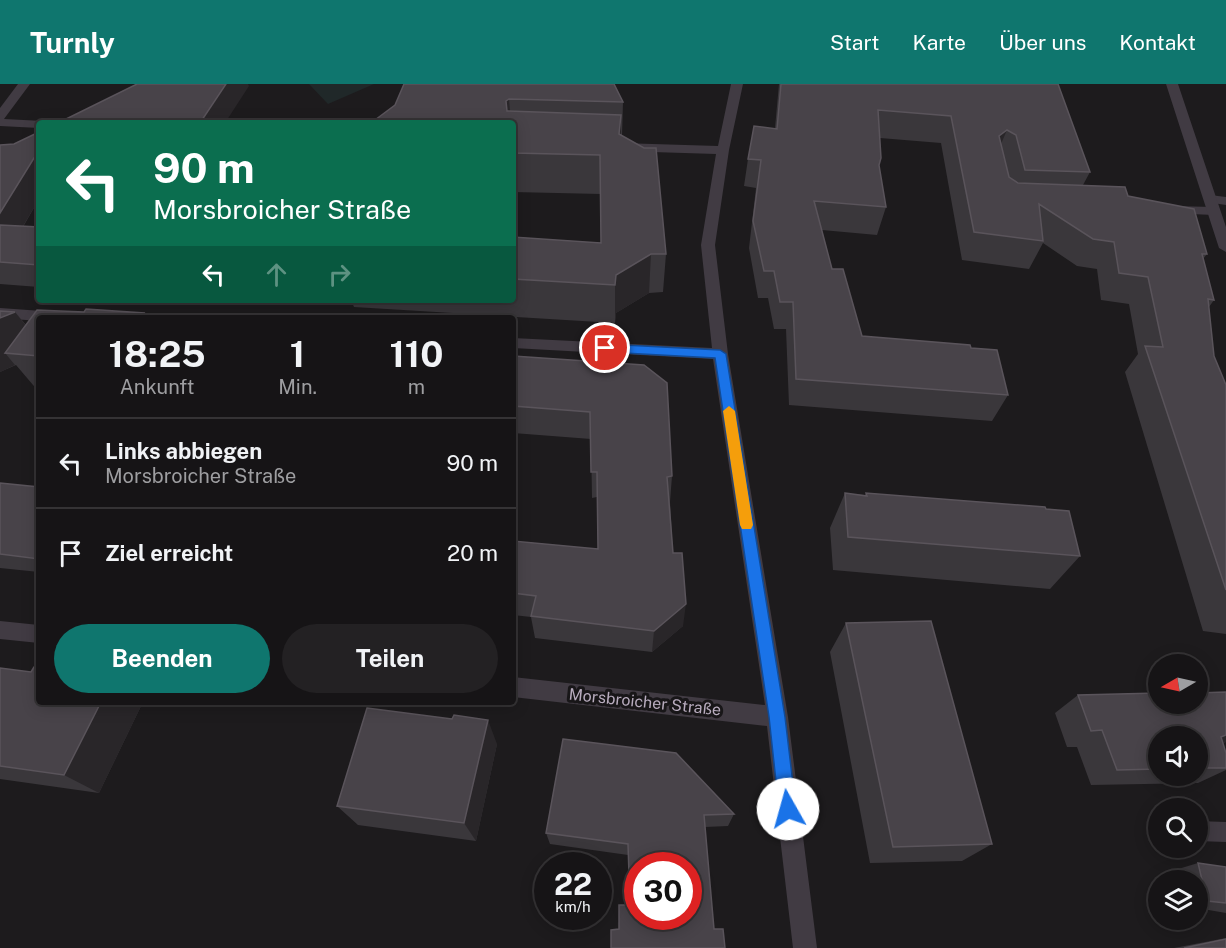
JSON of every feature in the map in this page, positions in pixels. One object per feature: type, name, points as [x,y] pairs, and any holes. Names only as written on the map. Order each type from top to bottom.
[{"type":"street","points":[[0,116],[24,84]]},
{"type":"street","points":[[737,84],[723,150],[708,245],[720,354],[777,717],[805,948]]},
{"type":"street","points":[[1172,84],[1217,214],[1226,248]]},
{"type":"street","points":[[0,122],[36,124]]},
{"type":"street","points":[[606,146],[723,150]]},
{"type":"street","points":[[0,313],[36,316]]},
{"type":"street","points":[[516,343],[720,354]]},
{"type":"street","points":[[0,630],[36,634]]},
{"type":"street","name":"Morsbroicher Straße","points":[[516,687],[777,717]]},
{"type":"lane","points":[[1158,209],[1217,214],[1226,201]]},
{"type":"lane","points":[[1208,831],[1226,832]]},
{"type":"shaded area","points":[[309,84],[374,84],[328,104]]},
{"type":"building","points":[[137,84],[226,84],[202,120],[64,120]]},
{"type":"building","points":[[404,84],[614,84],[623,102],[509,99],[506,101],[507,111],[621,115],[619,134],[644,148],[656,148],[666,254],[651,254],[616,275],[615,285],[516,279],[516,237],[601,243],[600,155],[516,153],[516,120],[375,120],[395,105]]},
{"type":"building","points":[[781,84],[1058,84],[1090,172],[1025,170],[1016,135],[1007,130],[999,136],[1009,177],[1018,183],[1125,187],[1128,196],[1194,209],[1207,254],[1202,254],[1214,300],[1208,299],[1214,356],[1226,385],[1226,590],[1145,346],[1163,347],[1148,277],[1119,273],[1114,242],[1093,239],[1039,204],[1043,241],[974,232],[951,116],[878,110],[881,158],[879,165],[886,207],[814,201],[832,269],[843,269],[862,336],[970,345],[971,348],[997,350],[1008,395],[796,379],[793,302],[780,302],[774,271],[764,271],[753,221],[761,160],[748,159],[754,126],[777,129]]},
{"type":"building","points":[[36,133],[36,155],[0,213],[0,145],[14,144]]},
{"type":"building","points":[[0,225],[36,227],[36,265],[0,262]]},
{"type":"building","points":[[86,309],[144,313],[143,315],[36,315],[36,356],[5,353],[37,310],[84,312]]},
{"type":"building","points":[[0,311],[15,312],[0,318]]},
{"type":"building","points":[[516,356],[644,365],[667,383],[672,476],[667,477],[673,553],[682,553],[686,604],[654,631],[531,616],[536,596],[516,593],[516,541],[598,549],[597,472],[591,472],[590,412],[516,406]]},
{"type":"building","points":[[0,483],[36,487],[36,559],[0,554]]},
{"type":"building","points":[[845,493],[1045,507],[1046,509],[1069,511],[1080,556],[848,537]]},
{"type":"building","points":[[931,621],[992,844],[893,847],[846,623]]},
{"type":"building","points":[[36,667],[36,705],[99,705],[64,775],[0,766],[0,668],[31,672]]},
{"type":"building","points":[[1226,692],[1226,735],[1221,737],[1226,753],[1226,768],[1208,768],[1208,726],[1148,726],[1148,769],[1117,770],[1102,730],[1091,731],[1078,695],[1148,693],[1148,714],[1208,714],[1208,693]]},
{"type":"building","points":[[367,708],[452,719],[454,715],[488,720],[464,823],[337,806]]},
{"type":"building","points":[[563,739],[676,753],[734,814],[704,815],[714,929],[723,929],[725,948],[611,948],[611,930],[619,929],[619,905],[624,905],[624,930],[702,930],[702,852],[628,852],[628,844],[546,833]]},
{"type":"building","points":[[1198,863],[1226,867],[1226,903],[1208,901],[1208,870],[1200,870]]},
{"type":"building","points":[[1226,939],[1226,948],[1184,948]]},
{"type":"slow traffic","points":[[729,411],[747,525]]},
{"type":"route","points":[[605,348],[720,354],[777,717],[788,809]]}]
